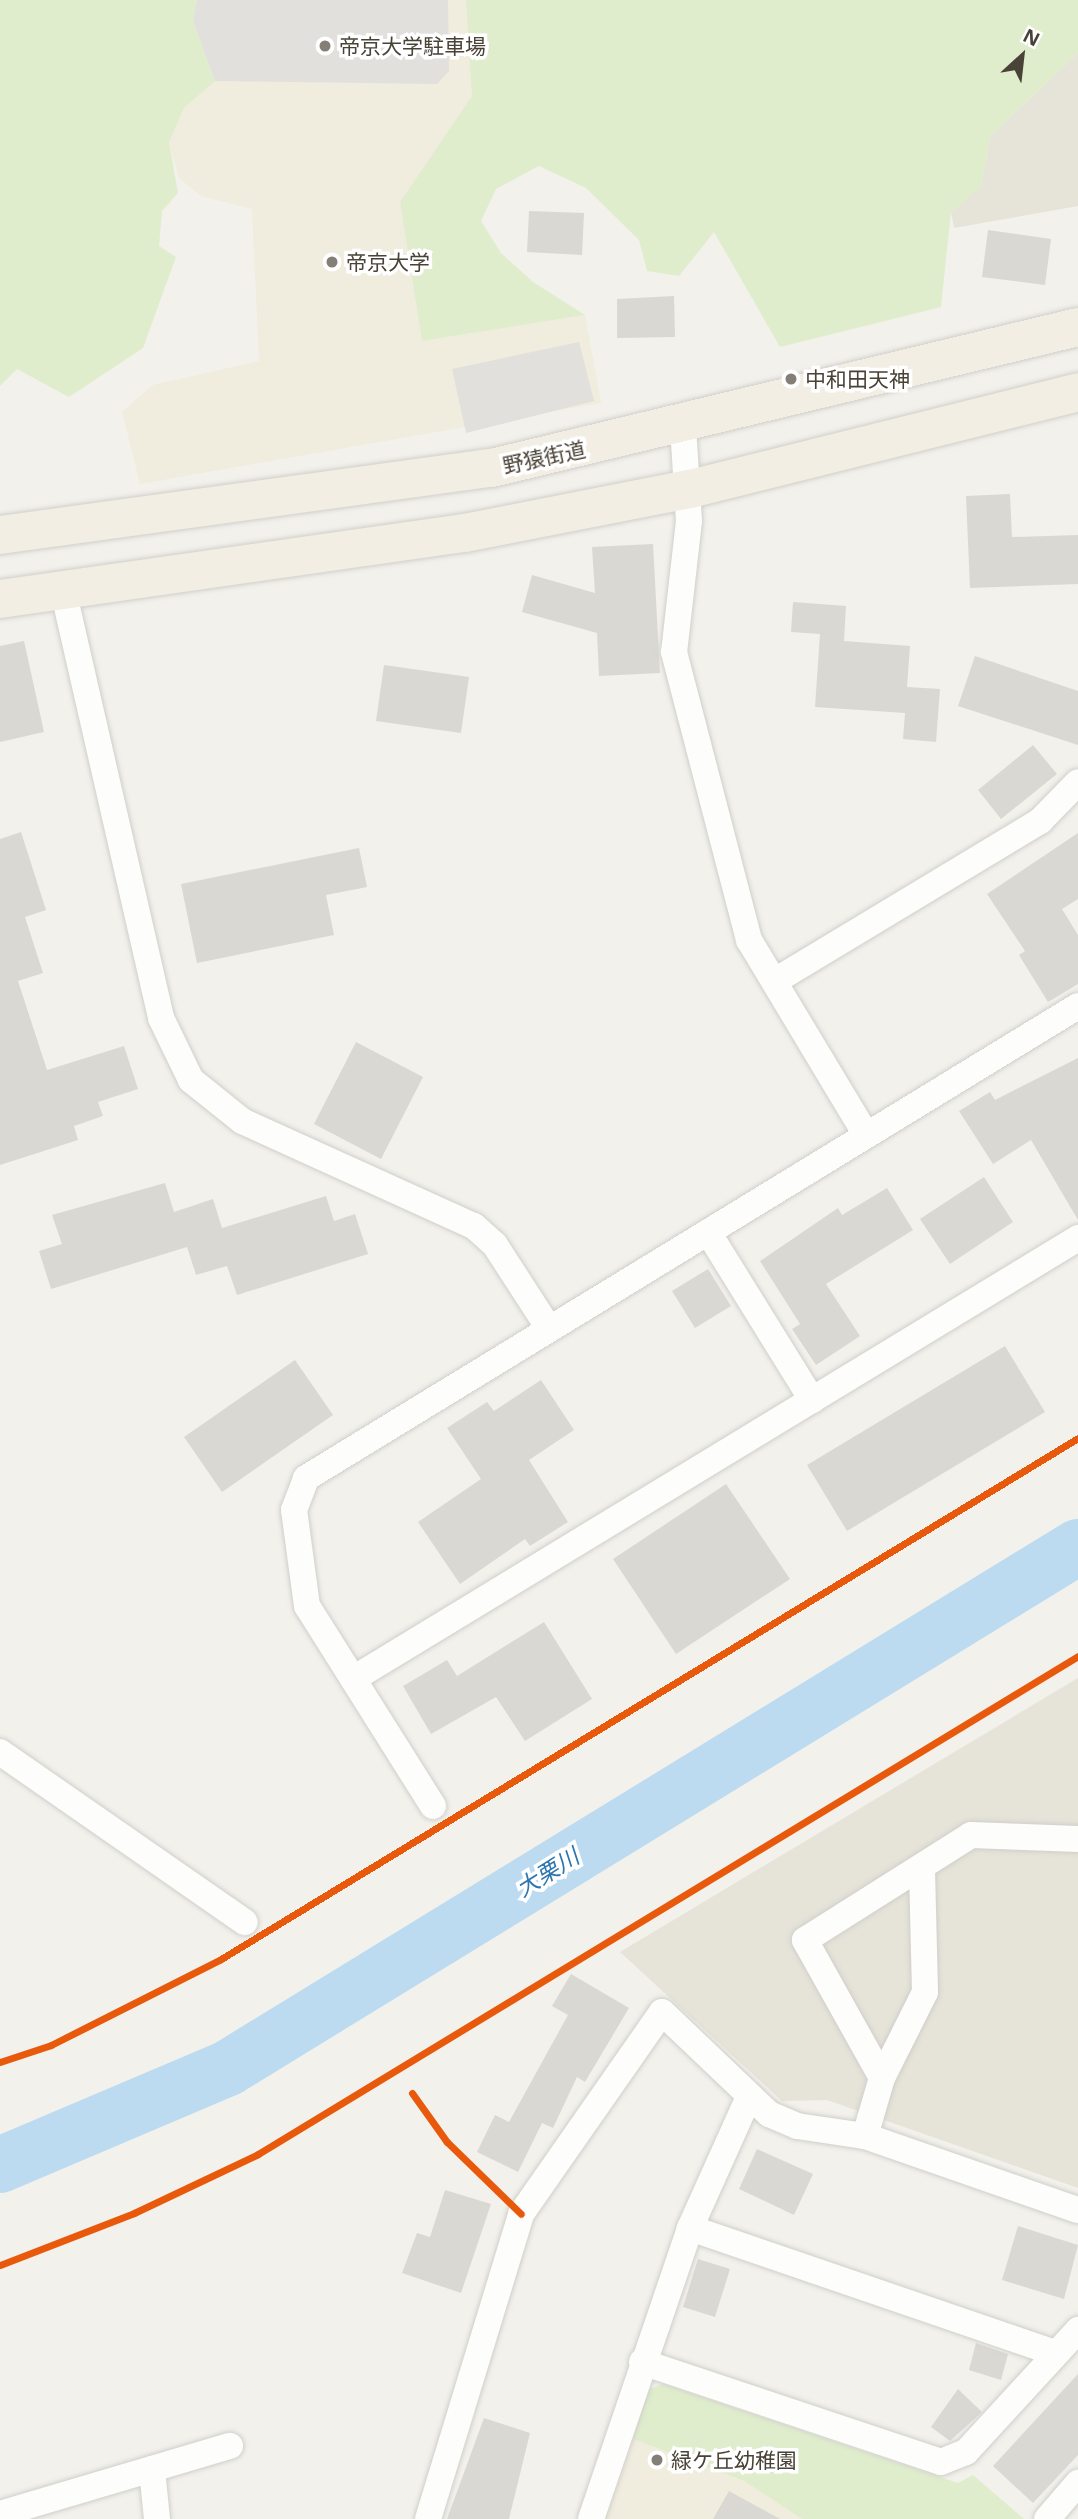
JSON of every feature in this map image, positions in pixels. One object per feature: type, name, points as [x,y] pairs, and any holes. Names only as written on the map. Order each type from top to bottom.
[{"type":"main road","name":"野猿街道","points":[[0,535],[422,480],[683,426],[1078,327]]},
{"type":"main road","points":[[0,599],[64,594],[465,533],[690,489],[1078,392]]},
{"type":"street","points":[[683,426],[690,489],[674,652],[750,940],[865,1133]]},
{"type":"street","points":[[64,594],[161,1018],[191,1080],[242,1121],[474,1226],[495,1245],[548,1328]]},
{"type":"street","points":[[775,981],[1040,821],[1078,782]]},
{"type":"street","points":[[433,1807],[307,1606],[295,1510],[306,1478],[865,1133],[1078,1006]]},
{"type":"street","points":[[708,1232],[812,1400]]},
{"type":"street","points":[[354,1679],[1078,1238]]},
{"type":"street","points":[[0,1752],[245,1922]]},
{"type":"street","points":[[882,2078],[805,1940],[971,1835],[1078,1839]]},
{"type":"street","points":[[865,2136],[882,2078],[925,1992],[922,1867]]},
{"type":"street","points":[[428,2519],[521,2214],[643,2033],[662,2012],[748,2099],[797,2126],[865,2136],[1078,2210]]},
{"type":"street","points":[[591,2519],[642,2362],[690,2228],[748,2099]]},
{"type":"street","points":[[690,2228],[1055,2353]]},
{"type":"street","points":[[642,2362],[941,2462],[966,2452],[1078,2330]]},
{"type":"street","points":[[0,2514],[230,2446]]},
{"type":"street","points":[[152,2469],[157,2519]]},
{"type":"street","points":[[1047,2519],[1077,2485]]},
{"type":"shaded area","name":"帝京大学","points":[[197,0],[466,0],[472,96],[400,202],[422,341],[585,315],[601,403],[140,484],[122,412],[153,385],[259,361],[252,209],[201,196],[179,178],[169,142],[184,108],[215,81],[193,21]]},
{"type":"shaded area","name":"帝京大学駐車場","points":[[197,0],[448,0],[449,71],[437,84],[215,81],[193,21]]},
{"type":"shaded area","points":[[1078,53],[1078,206],[954,228],[951,212],[981,186],[991,135]]},
{"type":"shaded area","points":[[579,342],[594,401],[466,433],[452,369]]},
{"type":"shaded area","points":[[1078,1678],[1078,2188],[827,2100],[782,2101],[620,1952]]},
{"type":"shaded area","name":"緑ケ丘幼稚園","points":[[633,2439],[744,2481],[802,2519],[606,2519]]},
{"type":"green space","points":[[0,0],[197,0],[193,21],[215,81],[184,108],[169,142],[178,193],[162,211],[159,246],[176,257],[143,348],[69,397],[17,369],[0,386]]},
{"type":"green space","points":[[466,0],[1078,0],[1078,53],[991,135],[981,187],[951,212],[941,307],[780,347],[714,232],[679,276],[647,271],[639,240],[586,188],[539,166],[496,189],[481,221],[501,253],[533,282],[585,315],[422,341],[400,202],[472,96]]},
{"type":"green space","points":[[663,2384],[958,2483],[973,2475],[1024,2519],[802,2519],[744,2481],[633,2439],[648,2390]]},
{"type":"building","points":[[529,211],[584,213],[582,255],[527,252]]},
{"type":"building","points":[[988,230],[1051,239],[1045,285],[982,277]]},
{"type":"building","points":[[674,296],[675,337],[617,338],[617,299]]},
{"type":"building","points":[[1010,494],[1012,537],[1078,535],[1078,584],[970,588],[966,496]]},
{"type":"building","points":[[653,544],[660,673],[599,676],[597,633],[522,612],[532,575],[595,593],[592,547]]},
{"type":"building","points":[[793,602],[846,606],[844,641],[910,646],[907,687],[940,689],[936,742],[903,739],[905,713],[815,707],[820,634],[791,632]]},
{"type":"building","points":[[24,641],[44,732],[0,742],[0,646]]},
{"type":"building","points":[[975,656],[1078,691],[1078,745],[958,706]]},
{"type":"building","points":[[384,665],[469,677],[461,733],[376,721]]},
{"type":"building","points":[[1033,745],[1057,774],[1001,819],[978,790]]},
{"type":"building","points":[[21,832],[46,910],[25,917],[43,973],[18,981],[47,1070],[124,1046],[138,1089],[98,1102],[103,1116],[74,1126],[78,1140],[0,1165],[0,839]]},
{"type":"building","points":[[1078,833],[1078,899],[1062,909],[1078,935],[1078,984],[1048,1002],[1019,955],[1025,951],[987,894]]},
{"type":"building","points":[[359,848],[367,887],[326,895],[334,935],[197,963],[181,884]]},
{"type":"building","points":[[356,1042],[423,1077],[381,1159],[314,1124]]},
{"type":"building","points":[[1078,1058],[1078,1220],[1031,1140],[993,1164],[959,1111],[990,1092],[995,1100]]},
{"type":"building","points":[[984,1177],[1013,1222],[950,1264],[920,1219]]},
{"type":"building","points":[[165,1183],[174,1212],[213,1199],[222,1228],[326,1196],[334,1221],[355,1214],[368,1254],[237,1295],[227,1266],[196,1275],[187,1247],[51,1289],[39,1251],[62,1244],[52,1215]]},
{"type":"building","points":[[887,1188],[913,1230],[826,1284],[860,1336],[816,1365],[792,1329],[800,1324],[760,1261],[838,1208],[842,1215]]},
{"type":"building","points":[[708,1269],[731,1306],[695,1328],[672,1291]]},
{"type":"building","points":[[1005,1346],[1045,1412],[847,1531],[807,1465]]},
{"type":"building","points":[[295,1360],[333,1415],[222,1492],[184,1437]]},
{"type":"building","points":[[541,1380],[574,1430],[529,1460],[568,1522],[530,1546],[525,1539],[460,1584],[418,1522],[481,1479],[447,1428],[487,1402],[494,1411]]},
{"type":"building","points":[[726,1484],[790,1579],[676,1654],[613,1559]]},
{"type":"building","points":[[544,1622],[592,1699],[525,1741],[496,1697],[431,1734],[403,1686],[447,1660],[457,1676]]},
{"type":"building","points":[[571,1974],[629,2008],[585,2082],[577,2077],[553,2128],[542,2123],[518,2172],[477,2152],[495,2115],[509,2122],[568,2015],[552,2006]]},
{"type":"building","points":[[757,2149],[813,2174],[794,2215],[739,2189]]},
{"type":"building","points":[[445,2190],[491,2204],[461,2293],[402,2273],[417,2233],[430,2237]]},
{"type":"building","points":[[1018,2226],[1078,2245],[1064,2299],[1002,2280]]},
{"type":"building","points":[[698,2259],[730,2269],[715,2317],[683,2307]]},
{"type":"building","points":[[976,2343],[1008,2354],[1001,2380],[969,2370]]},
{"type":"building","points":[[1078,2374],[1078,2455],[1033,2503],[993,2466]]},
{"type":"building","points":[[958,2389],[982,2412],[950,2441],[931,2427]]},
{"type":"building","points":[[484,2418],[530,2433],[509,2519],[447,2519]]},
{"type":"building","points":[[729,2491],[780,2519],[713,2519]]},
{"type":"waterway","name":"大栗川","points":[[0,2165],[228,2068],[1078,1547]]},
{"type":"cycle path","points":[[0,2062],[51,2045],[221,1959],[1078,1438]]},
{"type":"cycle path","points":[[0,2265],[134,2213],[258,2154],[1078,1656]]},
{"type":"cycle path","points":[[412,2093],[447,2142],[521,2214]]},
{"type":"place","name":"帝京大学駐車場","points":[[325,46]]},
{"type":"place","name":"帝京大学","points":[[332,262]]},
{"type":"place","name":"中和田天神","points":[[791,379]]},
{"type":"place","name":"緑ケ丘幼稚園","points":[[657,2460]]}]
